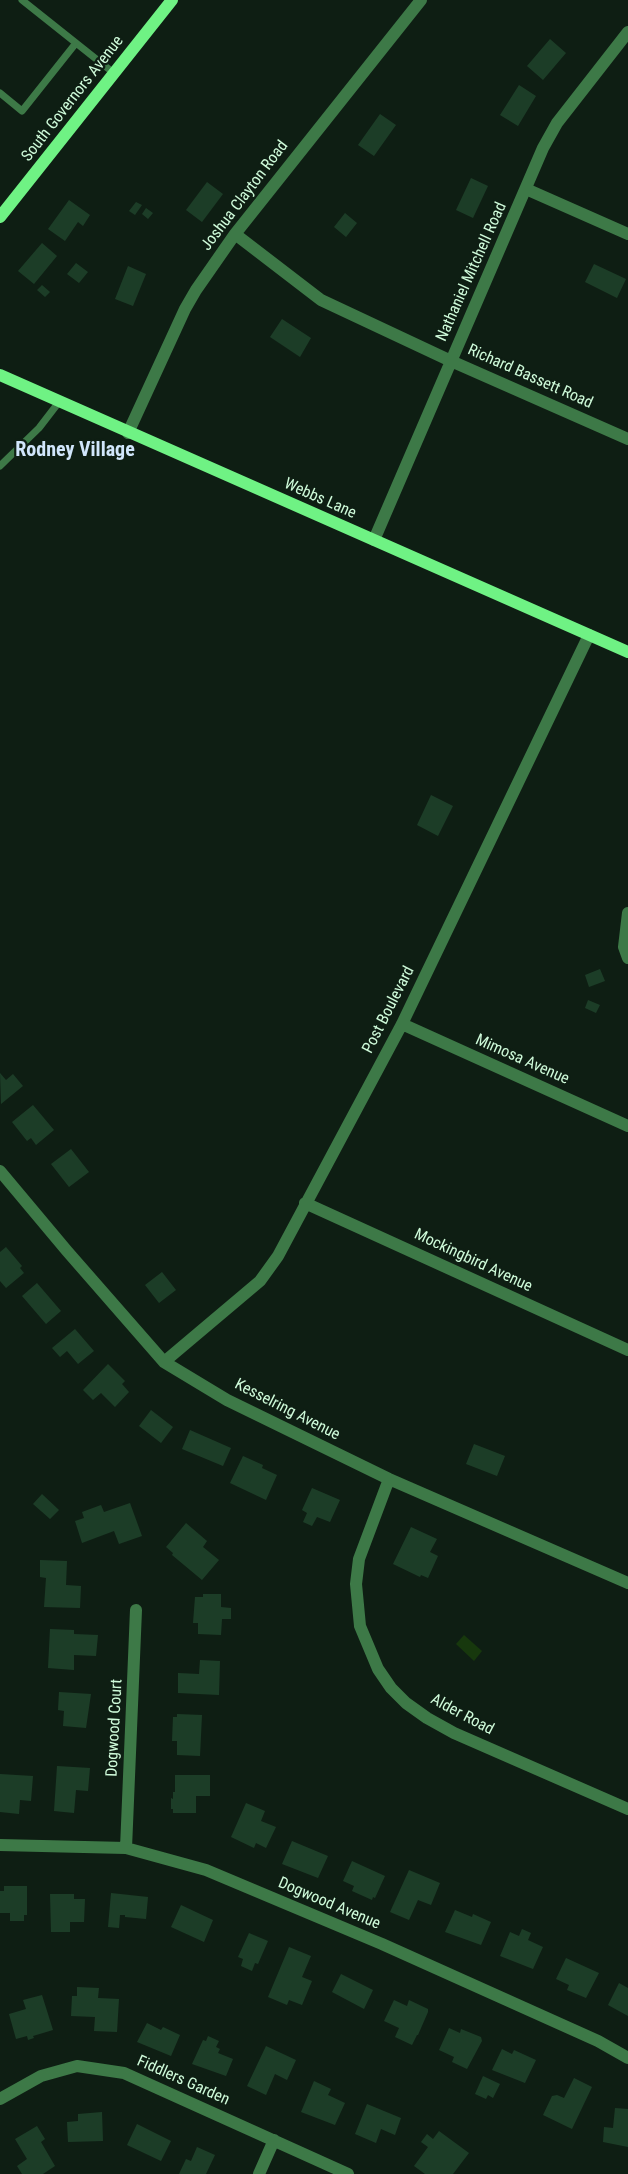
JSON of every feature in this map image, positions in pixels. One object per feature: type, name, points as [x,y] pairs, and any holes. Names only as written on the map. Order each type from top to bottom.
[{"type":"street","name":"South Governors Avenue","points":[[0,217],[172,0]]},
{"type":"street","name":"Joshua Clayton Road","points":[[128,432],[185,309],[235,234],[421,0]]},
{"type":"street","name":"Nathaniel Mitchell Road","points":[[374,540],[543,148],[557,123],[628,32]]},
{"type":"street","points":[[526,189],[628,234]]},
{"type":"street","name":"Richard Bassett Road","points":[[235,234],[321,300],[451,361],[628,439]]},
{"type":"street","name":"Webbs Lane","points":[[0,375],[628,652]]},
{"type":"street","name":"Post Boulevard","points":[[164,1362],[260,1281],[278,1256],[402,1024],[590,635]]},
{"type":"street","points":[[628,913],[624,947],[628,958]]},
{"type":"street","name":"Mimosa Avenue","points":[[402,1024],[628,1126]]},
{"type":"street","name":"Kesselring Avenue","points":[[0,1171],[164,1362],[228,1400],[389,1479],[628,1583]]},
{"type":"street","name":"Mockingbird Avenue","points":[[305,1203],[628,1350]]},
{"type":"street","name":"Alder Road","points":[[389,1479],[359,1559],[356,1584],[360,1626],[378,1668],[391,1688],[413,1708],[454,1733],[628,1809]]},
{"type":"street","name":"Dogwood Court","points":[[126,1848],[136,1610]]},
{"type":"street","name":"Dogwood Avenue","points":[[0,1845],[126,1848],[206,1870],[393,1949],[598,2041],[628,2058]]},
{"type":"street","name":"Fiddlers Garden","points":[[0,2099],[40,2076],[77,2066],[124,2073],[348,2174]]},
{"type":"street","points":[[259,2174],[274,2140]]},
{"type":"lane","points":[[22,0],[115,74]]},
{"type":"lane","points":[[0,93],[22,111],[76,43]]},
{"type":"lane","points":[[0,466],[39,428],[58,402]]},
{"type":"shaded area","points":[[464,1635],[482,1651],[474,1661],[456,1644]]},
{"type":"building","points":[[550,39],[566,53],[543,80],[527,66]]},
{"type":"building","points":[[519,85],[536,96],[518,126],[500,115]]},
{"type":"building","points":[[380,114],[396,125],[374,156],[358,145]]},
{"type":"building","points":[[471,178],[488,186],[473,218],[456,210]]},
{"type":"building","points":[[207,182],[223,194],[202,222],[186,210]]},
{"type":"building","points":[[69,200],[90,215],[83,226],[78,222],[65,241],[48,229]]},
{"type":"building","points":[[136,202],[142,205],[135,215],[129,211]]},
{"type":"building","points":[[146,208],[153,213],[148,219],[142,214]]},
{"type":"building","points":[[345,213],[357,223],[346,237],[334,227]]},
{"type":"building","points":[[42,243],[57,256],[34,284],[18,271]]},
{"type":"building","points":[[76,263],[88,272],[79,283],[67,274]]},
{"type":"building","points":[[594,264],[626,279],[617,298],[585,282]]},
{"type":"building","points":[[128,266],[146,274],[133,306],[115,299]]},
{"type":"building","points":[[42,285],[50,292],[45,297],[37,290]]},
{"type":"building","points":[[282,319],[311,338],[300,357],[270,337]]},
{"type":"building","points":[[431,795],[453,806],[438,836],[417,825]]},
{"type":"building","points":[[600,969],[605,981],[589,987],[585,975]]},
{"type":"building","points":[[588,1000],[600,1005],[596,1013],[585,1008]]},
{"type":"building","points":[[0,1073],[6,1080],[13,1074],[23,1086],[1,1104]]},
{"type":"building","points":[[33,1105],[54,1130],[36,1145],[31,1138],[27,1141],[12,1122]]},
{"type":"building","points":[[71,1149],[89,1172],[69,1187],[51,1164]]},
{"type":"building","points":[[6,1247],[22,1266],[20,1268],[24,1273],[6,1288],[0,1281],[0,1252]]},
{"type":"building","points":[[162,1272],[176,1290],[159,1303],[145,1285]]},
{"type":"building","points":[[37,1283],[61,1311],[46,1324],[22,1296]]},
{"type":"building","points":[[75,1329],[94,1351],[78,1364],[67,1351],[60,1357],[52,1348]]},
{"type":"building","points":[[108,1364],[125,1381],[122,1384],[129,1392],[115,1407],[101,1393],[93,1400],[83,1390]]},
{"type":"building","points":[[151,1410],[173,1427],[161,1443],[139,1426]]},
{"type":"building","points":[[190,1430],[231,1448],[223,1466],[182,1449]]},
{"type":"building","points":[[474,1444],[505,1456],[497,1476],[466,1464]]},
{"type":"building","points":[[243,1456],[263,1465],[262,1468],[277,1475],[266,1500],[230,1483]]},
{"type":"building","points":[[312,1488],[340,1500],[330,1522],[317,1517],[312,1526],[303,1522],[307,1513],[302,1510]]},
{"type":"building","points":[[42,1494],[59,1510],[50,1519],[33,1504]]},
{"type":"building","points":[[130,1503],[142,1536],[119,1544],[114,1531],[82,1543],[75,1521],[84,1518],[82,1512],[101,1505],[104,1512]]},
{"type":"building","points":[[186,1523],[207,1541],[203,1547],[219,1560],[202,1580],[172,1555],[173,1553],[166,1547]]},
{"type":"building","points":[[411,1527],[437,1539],[430,1552],[438,1556],[428,1578],[421,1575],[420,1577],[393,1564]]},
{"type":"building","points":[[40,1560],[67,1561],[66,1585],[81,1586],[80,1608],[44,1607],[46,1578],[40,1577]]},
{"type":"building","points":[[203,1594],[221,1594],[221,1607],[231,1608],[231,1619],[222,1619],[221,1635],[198,1634],[198,1623],[193,1623],[195,1597],[203,1597]]},
{"type":"building","points":[[50,1629],[74,1630],[74,1634],[98,1635],[96,1656],[74,1655],[74,1670],[48,1668]]},
{"type":"building","points":[[200,1660],[220,1661],[219,1695],[178,1693],[178,1673],[199,1674]]},
{"type":"building","points":[[59,1692],[91,1694],[86,1728],[63,1726],[64,1711],[58,1710]]},
{"type":"building","points":[[177,1714],[202,1715],[200,1756],[177,1755],[177,1741],[172,1741],[173,1717],[177,1717]]},
{"type":"building","points":[[57,1766],[90,1768],[88,1791],[76,1790],[74,1813],[54,1811]]},
{"type":"building","points":[[0,1774],[33,1776],[31,1801],[20,1800],[19,1814],[0,1812]]},
{"type":"building","points":[[175,1775],[210,1775],[210,1796],[196,1796],[196,1813],[173,1813],[171,1798],[173,1799],[173,1792],[175,1792]]},
{"type":"building","points":[[246,1803],[265,1811],[261,1821],[276,1827],[266,1848],[256,1843],[254,1848],[231,1837]]},
{"type":"building","points":[[292,1841],[328,1856],[318,1878],[282,1864]]},
{"type":"building","points":[[352,1861],[385,1876],[372,1900],[352,1891],[354,1886],[343,1881]]},
{"type":"building","points":[[409,1870],[440,1883],[431,1905],[418,1900],[409,1920],[390,1912]]},
{"type":"building","points":[[4,1886],[27,1886],[27,1915],[24,1915],[24,1921],[10,1921],[10,1913],[0,1913],[0,1891],[4,1891]]},
{"type":"building","points":[[111,1893],[148,1897],[146,1919],[120,1915],[119,1928],[108,1927]]},
{"type":"building","points":[[50,1894],[74,1894],[74,1899],[85,1899],[84,1922],[70,1922],[70,1932],[51,1932]]},
{"type":"building","points":[[181,1905],[213,1920],[204,1942],[171,1927]]},
{"type":"building","points":[[455,1910],[472,1917],[473,1914],[491,1922],[481,1945],[445,1932]]},
{"type":"building","points":[[522,1929],[531,1933],[528,1940],[543,1947],[533,1969],[500,1956],[510,1932],[519,1936]]},
{"type":"building","points":[[249,1933],[268,1941],[258,1964],[255,1963],[252,1971],[241,1966],[243,1959],[238,1957]]},
{"type":"building","points":[[289,1947],[311,1956],[302,1977],[312,1981],[302,2005],[289,2000],[287,2005],[268,1997]]},
{"type":"building","points":[[566,1958],[599,1973],[586,1998],[567,1990],[569,1985],[556,1979]]},
{"type":"building","points":[[341,1974],[373,1990],[364,2009],[332,1992]]},
{"type":"building","points":[[619,1983],[628,1988],[628,2016],[608,2005]]},
{"type":"building","points":[[77,1987],[99,1988],[98,1998],[119,1999],[117,2032],[94,2031],[95,2017],[71,2016],[72,1996],[77,1996]]},
{"type":"building","points":[[42,1995],[53,2030],[33,2036],[34,2038],[28,2040],[27,2036],[16,2039],[9,2014],[26,2009],[23,2000]]},
{"type":"building","points":[[394,2000],[407,2006],[409,2000],[428,2009],[412,2045],[395,2037],[399,2028],[384,2021]]},
{"type":"building","points":[[147,2023],[180,2035],[171,2056],[137,2042]]},
{"type":"building","points":[[449,2028],[460,2033],[461,2029],[481,2037],[482,2041],[467,2069],[452,2062],[454,2057],[439,2050]]},
{"type":"building","points":[[208,2036],[219,2041],[216,2047],[220,2049],[218,2053],[233,2059],[226,2076],[192,2064],[203,2040],[206,2041]]},
{"type":"building","points":[[266,2046],[296,2060],[287,2080],[275,2074],[266,2095],[247,2086]]},
{"type":"building","points":[[502,2049],[512,2054],[514,2050],[536,2060],[525,2083],[492,2070]]},
{"type":"building","points":[[483,2076],[500,2084],[493,2098],[488,2095],[486,2099],[475,2094]]},
{"type":"building","points":[[574,2078],[592,2087],[572,2129],[543,2115],[552,2096],[557,2095],[564,2098]]},
{"type":"building","points":[[314,2081],[331,2089],[328,2095],[345,2103],[335,2125],[301,2112]]},
{"type":"building","points":[[367,2104],[401,2118],[395,2135],[381,2129],[376,2143],[355,2134]]},
{"type":"building","points":[[615,2108],[628,2109],[628,2147],[603,2142],[604,2127],[613,2128]]},
{"type":"building","points":[[102,2112],[103,2141],[68,2142],[67,2122],[78,2121],[78,2114]]},
{"type":"building","points":[[137,2124],[171,2141],[161,2161],[127,2145]]},
{"type":"building","points":[[37,2126],[45,2139],[41,2142],[55,2166],[43,2174],[22,2174],[17,2166],[27,2159],[15,2139]]},
{"type":"building","points":[[439,2131],[469,2153],[453,2174],[425,2174],[414,2166],[428,2147],[421,2142],[427,2134],[433,2139]]},
{"type":"building","points":[[197,2147],[215,2155],[206,2174],[179,2174],[186,2159],[191,2161]]},
{"type":"district","name":"Rodney Village","points":[[75,451]]}]
